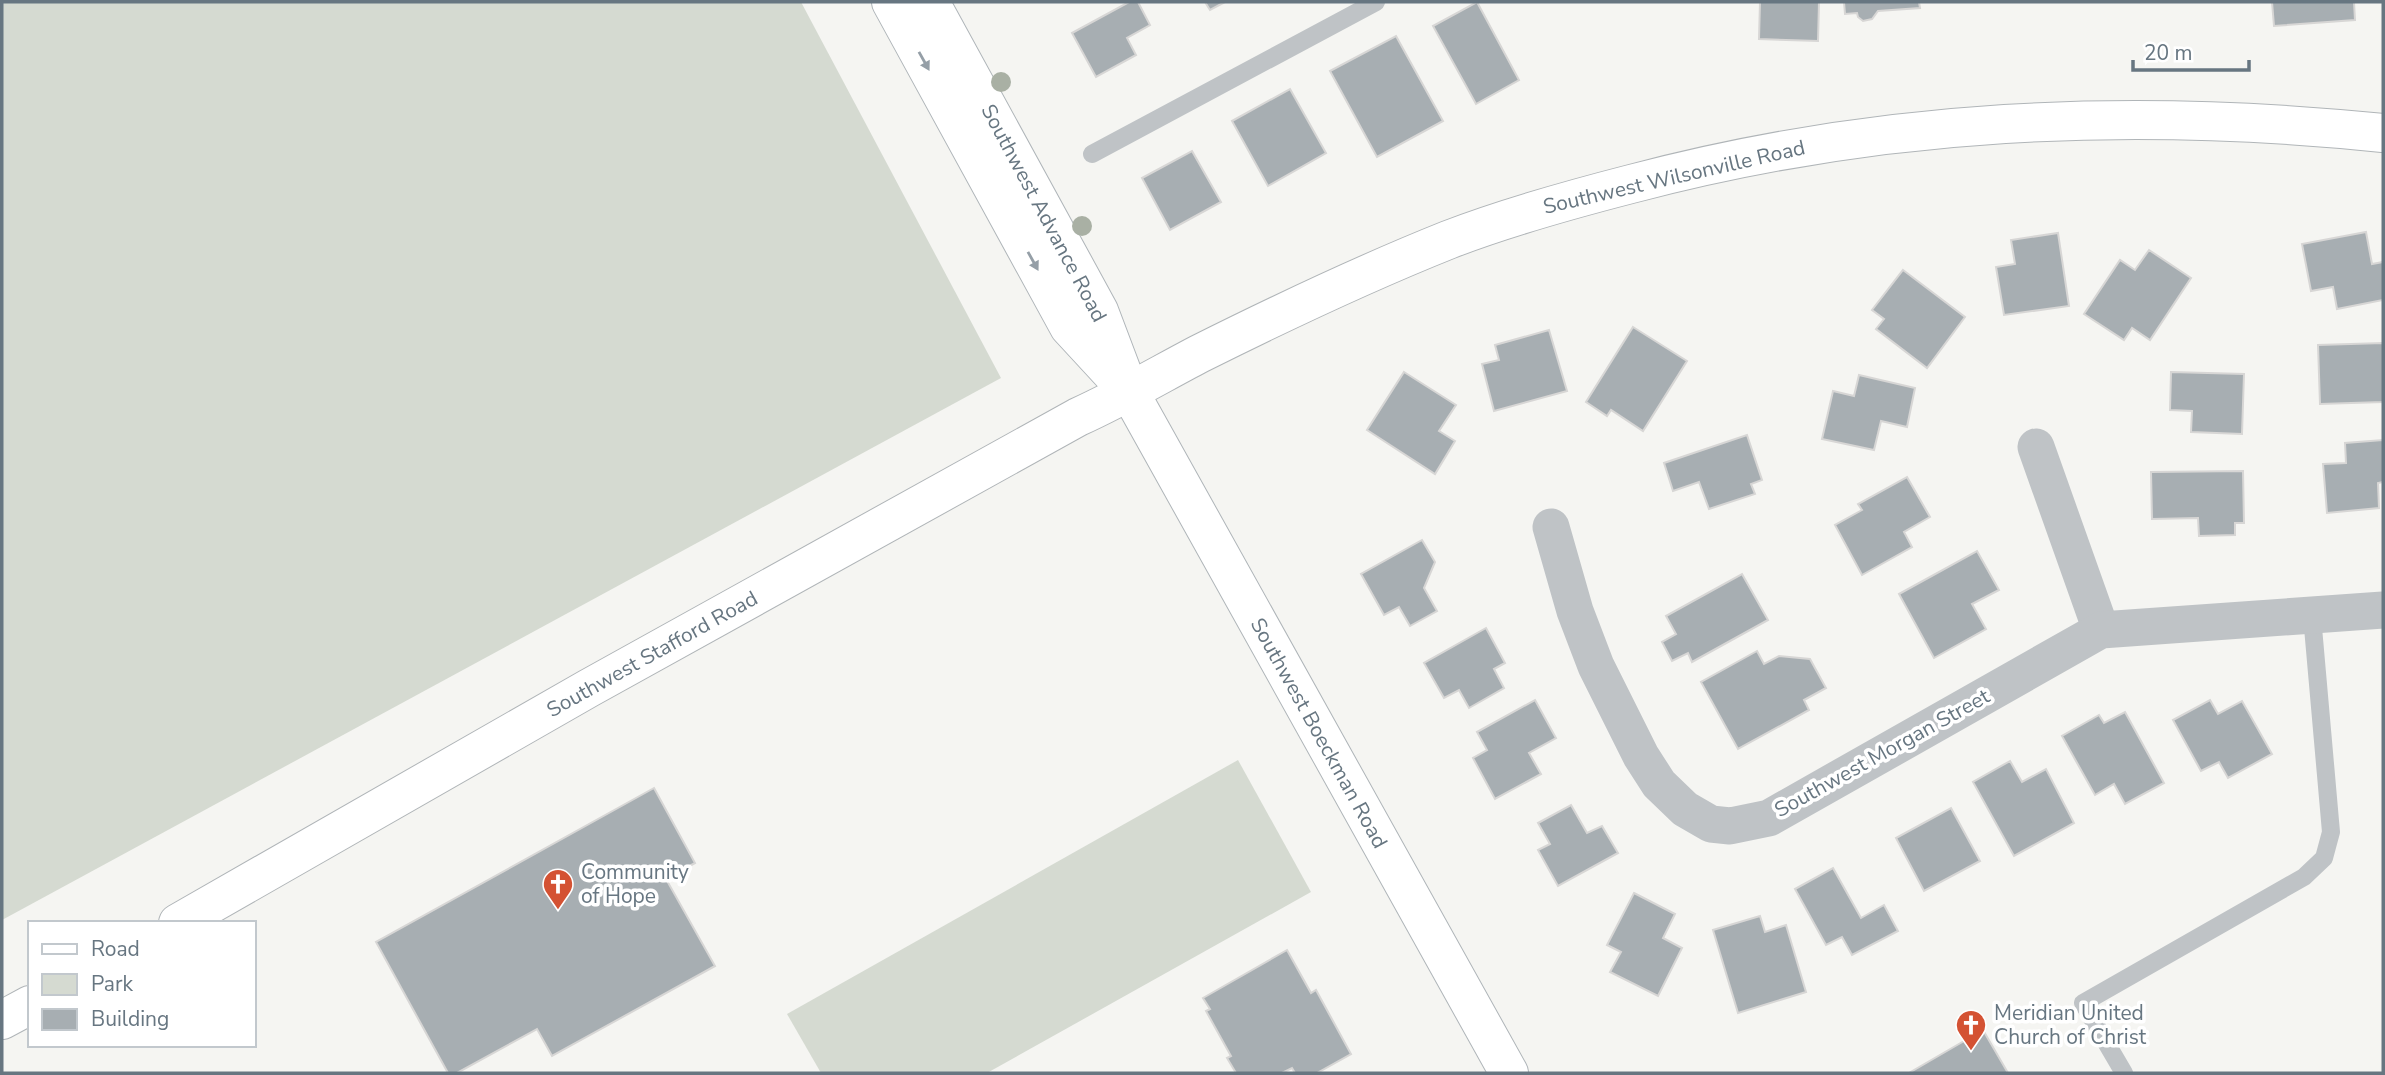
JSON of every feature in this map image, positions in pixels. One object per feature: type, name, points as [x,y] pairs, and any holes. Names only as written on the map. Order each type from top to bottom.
[{"type":"main road","name":"Southwest Advance Road","points":[[891,2],[1069,327],[1130,393]]},
{"type":"main road","name":"Southwest Advance Road","points":[[930,2],[1100,311],[1130,393]]},
{"type":"main road","name":"Southwest Wilsonville Road","points":[[1130,393],[1244,331],[1337,287],[1448,240],[1571,199],[1718,162],[1853,138],[2000,124],[2090,120],[2245,122],[2383,133]]},
{"type":"main road","name":"Southwest Stafford Road","points":[[181,921],[601,681],[1078,417],[1130,393]]},
{"type":"main road","name":"Southwest Boeckman Road","points":[[1130,393],[1509,1073]]},
{"type":"main road","points":[[2,1020],[28,1006]]},
{"type":"street","points":[[2036,447],[2101,630]]},
{"type":"street","name":"Southwest Morgan Street","points":[[1551,527],[1575,611],[1596,666],[1642,756],[1659,784],[1685,809],[1711,824],[1730,826],[1769,818],[2101,630],[2383,610]]},
{"type":"lane","points":[[1092,154],[1376,2]]},
{"type":"lane","points":[[2124,1073],[2083,1003],[2304,877],[2324,858],[2331,832],[2312,616]]},
{"type":"green space","points":[[2,2],[801,2],[1001,378],[2,920]]},
{"type":"green space","points":[[1238,760],[1311,892],[987,1073],[821,1073],[787,1014]]},
{"type":"building","points":[[1129,2],[1138,2],[1150,25],[1127,38],[1136,55],[1096,77],[1072,33]]},
{"type":"building","points":[[1205,2],[1225,2],[1210,10]]},
{"type":"building","points":[[1477,2],[1519,80],[1476,104],[1433,26]]},
{"type":"building","points":[[1760,2],[1819,2],[1818,41],[1759,39]]},
{"type":"building","points":[[1844,2],[1919,2],[1920,8],[1878,11],[1872,19],[1863,21],[1857,13],[1845,14]]},
{"type":"building","points":[[2272,2],[2354,2],[2355,20],[2274,26]]},
{"type":"building","points":[[1396,36],[1443,121],[1377,157],[1330,71]]},
{"type":"building","points":[[1290,89],[1326,153],[1268,186],[1232,121]]},
{"type":"building","points":[[1192,151],[1221,202],[1170,230],[1142,178]]},
{"type":"building","points":[[2366,232],[2372,264],[2383,262],[2383,300],[2337,309],[2333,287],[2311,291],[2302,244]]},
{"type":"building","points":[[2058,233],[2069,306],[2004,315],[1996,267],[2015,264],[2011,240]]},
{"type":"building","points":[[2149,250],[2191,278],[2150,340],[2132,328],[2124,340],[2084,314],[2120,260],[2135,270]]},
{"type":"building","points":[[1903,270],[1965,317],[1927,368],[1876,329],[1884,319],[1872,310]]},
{"type":"building","points":[[1633,327],[1687,361],[1643,431],[1611,410],[1607,416],[1586,402]]},
{"type":"building","points":[[1549,330],[1567,391],[1494,411],[1482,364],[1499,360],[1495,345]]},
{"type":"building","points":[[2383,343],[2383,402],[2320,404],[2318,345]]},
{"type":"building","points":[[1404,372],[1456,405],[1439,431],[1455,441],[1435,474],[1367,430]]},
{"type":"building","points":[[2171,372],[2244,374],[2242,434],[2191,432],[2192,411],[2170,410]]},
{"type":"building","points":[[1859,375],[1915,388],[1907,427],[1881,421],[1874,450],[1822,439],[1833,391],[1854,396]]},
{"type":"building","points":[[1747,435],[1762,480],[1751,484],[1755,494],[1709,509],[1699,482],[1673,491],[1664,463]]},
{"type":"building","points":[[2383,440],[2383,482],[2378,483],[2379,508],[2327,513],[2323,464],[2346,463],[2345,443]]},
{"type":"building","points":[[2243,471],[2244,523],[2235,523],[2235,535],[2199,536],[2198,518],[2152,519],[2151,472]]},
{"type":"building","points":[[1907,477],[1930,517],[1904,532],[1912,547],[1862,575],[1835,525],[1862,510],[1858,504]]},
{"type":"building","points":[[1422,540],[1435,562],[1424,588],[1437,611],[1410,626],[1399,607],[1384,615],[1361,574]]},
{"type":"building","points":[[1977,551],[1999,590],[1972,604],[1986,629],[1934,658],[1899,594]]},
{"type":"building","points":[[1742,574],[1768,620],[1692,662],[1688,653],[1672,661],[1662,642],[1676,634],[1666,616]]},
{"type":"building","points":[[1486,628],[1505,663],[1494,669],[1504,688],[1469,708],[1459,690],[1444,698],[1424,663]]},
{"type":"building","points":[[1757,651],[1764,664],[1779,656],[1810,659],[1826,688],[1804,700],[1809,710],[1738,749],[1701,682]]},
{"type":"building","points":[[1535,700],[1556,738],[1529,753],[1541,774],[1495,799],[1473,758],[1487,750],[1477,732]]},
{"type":"building","points":[[2210,700],[2218,714],[2242,701],[2272,754],[2228,778],[2219,762],[2201,771],[2173,720]]},
{"type":"building","points":[[2125,712],[2164,783],[2125,804],[2114,784],[2095,795],[2062,736],[2099,715],[2104,723]]},
{"type":"building","points":[[2010,761],[2022,782],[2046,769],[2074,823],[2014,856],[1973,782]]},
{"type":"building","name":"Community of Hope","points":[[654,788],[695,863],[666,879],[715,966],[552,1056],[537,1029],[457,1073],[448,1073],[376,942]]},
{"type":"building","points":[[1571,805],[1587,833],[1602,826],[1618,853],[1558,886],[1538,850],[1550,844],[1538,823]]},
{"type":"building","points":[[1951,808],[1980,861],[1924,891],[1896,838]]},
{"type":"building","points":[[1833,868],[1861,918],[1884,905],[1898,931],[1852,955],[1842,937],[1826,945],[1795,889]]},
{"type":"building","points":[[1634,893],[1675,914],[1663,938],[1682,948],[1658,996],[1610,972],[1621,952],[1607,945]]},
{"type":"building","points":[[1760,916],[1765,932],[1786,925],[1806,992],[1738,1013],[1713,930]]},
{"type":"building","points":[[1287,950],[1311,993],[1316,990],[1351,1054],[1317,1073],[1295,1073],[1292,1068],[1282,1073],[1236,1073],[1227,1058],[1231,1056],[1206,1011],[1210,1009],[1203,998]]},
{"type":"building","name":"Meridian United Church of Christ","points":[[1983,1030],[2008,1073],[1909,1073]]},
{"type":"place","name":"Community of Hope","points":[[558,911]]},
{"type":"place","name":"Meridian United Church of Christ","points":[[1971,1052]]}]
